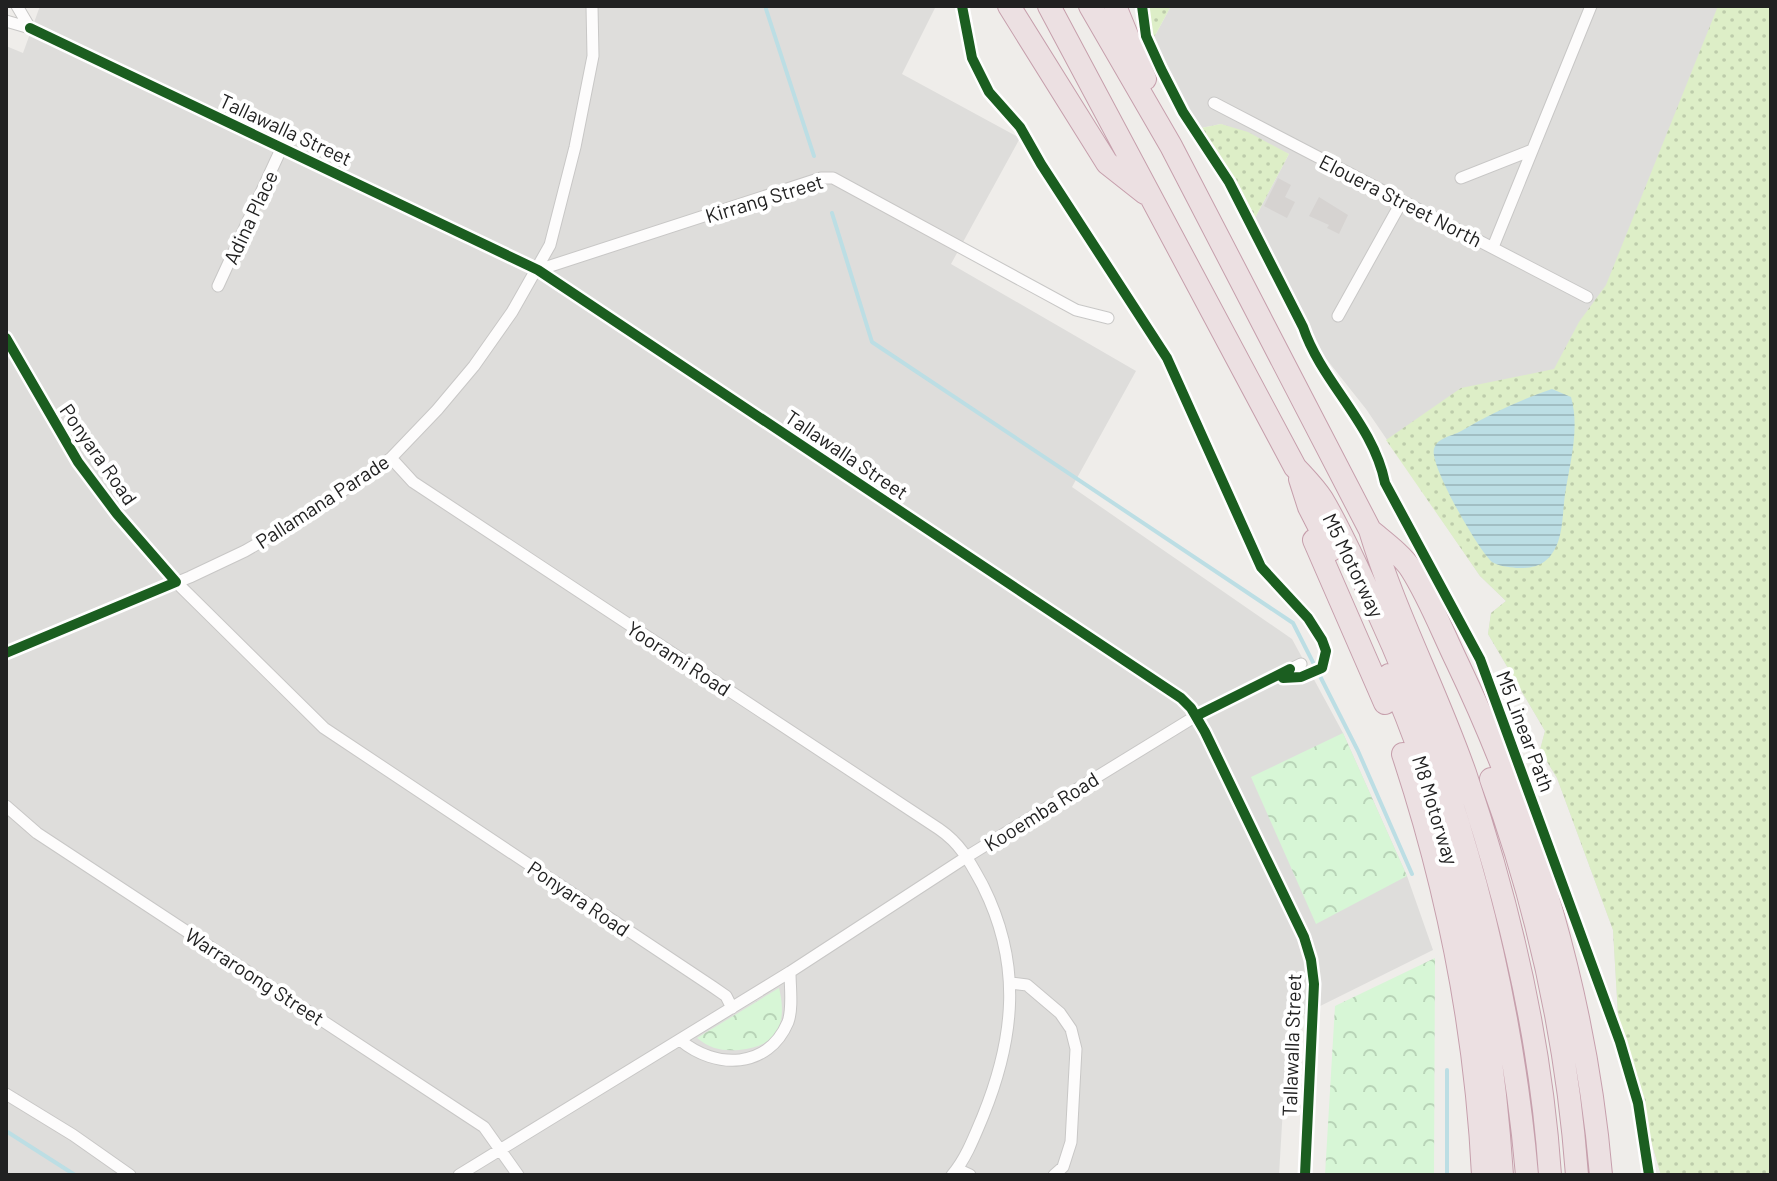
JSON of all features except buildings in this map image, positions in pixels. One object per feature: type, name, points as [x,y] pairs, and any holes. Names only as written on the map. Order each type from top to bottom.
[{"type":"highway","points":[[1009,6],[1107,163],[1152,199]]},
{"type":"highway","name":"M5 Motorway","points":[[1049,6],[1295,467],[1321,498],[1358,570],[1418,704],[1478,894],[1500,981],[1527,1175]]},
{"type":"highway","name":"M5 Motorway","points":[[1090,6],[1171,146],[1370,530],[1385,579],[1455,746],[1493,864],[1514,945],[1535,1057],[1550,1175]]},
{"type":"highway","points":[[1115,6],[1171,146]]},
{"type":"highway","points":[[1295,467],[1300,513],[1381,692],[1439,876],[1474,1058],[1483,1175]]},
{"type":"highway","name":"M8 Motorway","points":[[1295,467],[1309,507],[1395,688],[1439,816],[1455,872],[1483,999],[1502,1175]]},
{"type":"highway","points":[[1370,530],[1400,572],[1424,619],[1506,820],[1546,969],[1565,1070],[1577,1175]]},
{"type":"highway","points":[[1370,530],[1410,567],[1478,707],[1523,822],[1572,993],[1588,1077],[1601,1175]]},
{"type":"street","points":[[17,6],[30,28]]},
{"type":"street","name":"Pallamana Parade","points":[[6,653],[245,551],[309,514],[391,458],[474,366],[538,270],[550,245],[575,147],[593,56],[595,29],[592,6]]},
{"type":"street","points":[[1493,247],[1591,6]]},
{"type":"street","name":"Tallawalla Street","points":[[6,21],[30,28],[538,270],[1181,698],[1196,716],[1297,924],[1311,960],[1313,998],[1305,1175]]},
{"type":"street","name":"Elouera Street North","points":[[1214,103],[1587,297]]},
{"type":"street","name":"Adina Place","points":[[218,286],[282,147]]},
{"type":"street","points":[[1461,178],[1532,150]]},
{"type":"street","name":"Kirrang Street","points":[[538,270],[821,178],[833,178],[1076,310],[1108,318]]},
{"type":"street","points":[[1338,316],[1402,201]]},
{"type":"street","name":"Ponyara Road","points":[[6,338],[78,462],[117,514],[176,582],[324,728],[713,987],[726,996],[732,1008]]},
{"type":"street","name":"Yoorami Road","points":[[391,458],[413,482],[954,839],[968,856]]},
{"type":"street","name":"Kooemba Road","points":[[459,1175],[790,972],[968,856],[1196,716],[1301,664]]},
{"type":"street","name":"Warraroong Street","points":[[6,806],[37,833],[484,1127],[518,1175]]},
{"type":"street","points":[[968,856],[995,911],[1011,983],[1003,1060],[976,1131],[954,1172],[970,1175]]},
{"type":"street","points":[[680,1040],[695,1052],[722,1060],[753,1058],[774,1046],[790,1018],[790,972]]},
{"type":"street","points":[[1011,983],[1027,985],[1060,1013],[1071,1029],[1076,1049],[1071,1142],[1063,1167],[1054,1175]]},
{"type":"street","points":[[6,1094],[130,1175]]},
{"type":"shaded area","points":[[40,6],[936,6],[902,74],[1020,138],[951,264],[1136,371],[1072,487],[1292,639],[1343,733],[1407,876],[1433,950],[1288,1022],[1279,1175],[6,1175],[6,46],[23,53]]},
{"type":"shaded area","points":[[1171,6],[1771,6],[1771,1175],[1661,1175],[1619,1032],[1613,930],[1557,778],[1540,750],[1545,731],[1488,634],[1491,613],[1506,601],[1480,576],[1366,409],[1320,351],[1255,218],[1289,154],[1221,124],[1201,128],[1190,116],[1152,41]]},
{"type":"green space","points":[[1146,6],[1171,6],[1152,41],[1152,28]]},
{"type":"green space","points":[[1718,6],[1771,6],[1771,1175],[1661,1175],[1619,1032],[1613,930],[1557,778],[1540,750],[1545,731],[1488,634],[1491,613],[1506,601],[1480,576],[1386,440],[1461,388],[1554,369],[1579,322],[1606,285]]},
{"type":"green space","points":[[1221,124],[1248,132],[1289,154],[1255,218],[1201,128]]},
{"type":"green space","points":[[1343,733],[1407,876],[1316,924],[1251,777]]},
{"type":"green space","points":[[1435,958],[1434,1175],[1325,1175],[1335,1006]]},
{"type":"green space","points":[[779,988],[780,1023],[771,1039],[763,1044],[727,1050],[712,1047],[697,1038]]},
{"type":"water","points":[[1552,389],[1571,397],[1575,421],[1558,542],[1547,560],[1536,566],[1516,568],[1497,564],[1486,555],[1456,507],[1439,472],[1434,449],[1442,439],[1506,407]]},
{"type":"waterway","points":[[766,9],[814,156]]},
{"type":"waterway","points":[[832,213],[872,342],[1293,623],[1358,751],[1412,874]]},
{"type":"waterway","points":[[1447,1070],[1447,1175]]},
{"type":"waterway","points":[[6,1131],[75,1175]]},
{"type":"cycle path","points":[[962,6],[972,58],[989,92],[1020,127],[1167,358],[1261,567],[1308,618],[1322,640],[1326,651],[1322,668],[1301,677],[1283,678],[1280,674]]},
{"type":"cycle path","name":"M5 Linear Path","points":[[1142,6],[1146,36],[1183,112],[1229,182],[1311,347],[1370,441],[1385,483],[1480,659],[1620,1042],[1638,1103],[1649,1175]]},
{"type":"cycle path","points":[[30,28],[538,270],[1181,698],[1191,708],[1205,732],[1304,937],[1311,960],[1314,984],[1305,1175]]},
{"type":"cycle path","points":[[6,338],[78,462],[117,514],[176,582],[6,653]]},
{"type":"cycle path","points":[[1196,716],[1290,669]]}]
